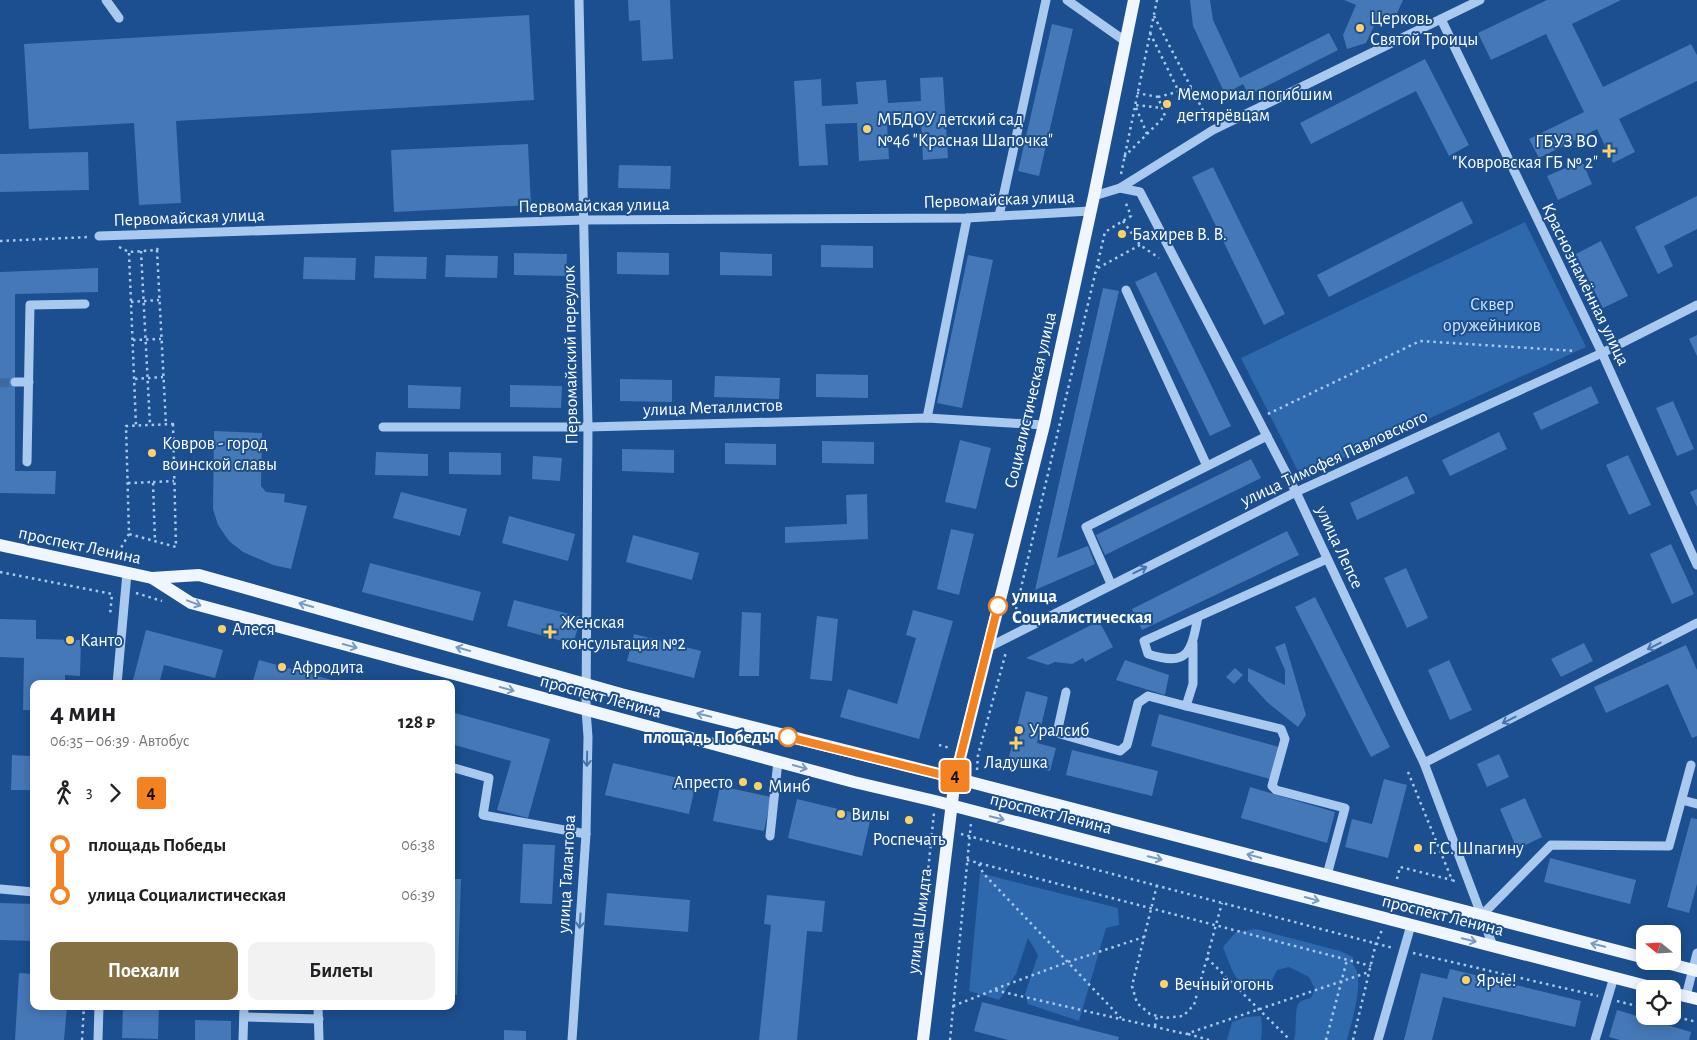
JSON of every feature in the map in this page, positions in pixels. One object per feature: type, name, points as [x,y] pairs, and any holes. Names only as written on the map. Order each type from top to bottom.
[{"type":"main road","name":"Социалистическая улица","points":[[950,805],[987,648],[1044,425],[1134,0]]},
{"type":"main road","name":"проспект Ленина","points":[[0,546],[152,578],[199,575],[586,684],[1636,956]]},
{"type":"main road","name":"проспект Ленина","points":[[152,578],[191,603],[854,782],[935,801],[1636,983]]},
{"type":"main road","name":"улица Шмидта","points":[[924,1040],[950,805]]},
{"type":"main road","points":[[1681,966],[1695,970]]},
{"type":"street","points":[[106,0],[119,18]]},
{"type":"street","name":"Первомайский переулок","points":[[579,0],[588,427],[586,710]]},
{"type":"street","points":[[999,216],[1046,0]]},
{"type":"street","points":[[1067,0],[1125,41]]},
{"type":"street","name":"Первомайская улица","points":[[1094,196],[1120,188],[1213,130],[1480,0]]},
{"type":"street","name":"Краснознамённая улица","points":[[1441,19],[1602,353],[1697,565]]},
{"type":"street","name":"улица Лепсе","points":[[1120,188],[1140,192],[1296,492],[1424,763],[1493,946]]},
{"type":"street","name":"Первомайская улица","points":[[99,236],[584,220],[967,218],[1090,211]]},
{"type":"street","points":[[927,418],[967,218]]},
{"type":"street","points":[[1126,290],[1207,466]]},
{"type":"street","points":[[27,462],[30,305],[84,304]]},
{"type":"street","name":"улица Тимофея Павловского","points":[[987,648],[1296,492],[1602,353],[1697,304]]},
{"type":"street","points":[[15,382],[29,382]]},
{"type":"street","name":"улица Металлистов","points":[[383,427],[588,427],[927,418],[1044,425]]},
{"type":"street","points":[[1111,584],[1086,527],[1267,436]]},
{"type":"street","points":[[1193,643],[1185,655],[1174,660],[1148,654],[1144,641],[1328,558]]},
{"type":"street","points":[[117,680],[127,573]]},
{"type":"street","points":[[1186,706],[1193,684],[1193,643],[1198,617]]},
{"type":"street","points":[[1424,763],[1697,623]]},
{"type":"street","points":[[1066,692],[1057,733],[1120,751],[1127,745],[1138,703],[1148,696],[1281,729],[1285,739],[1272,786],[1276,790],[1345,808],[1327,875]]},
{"type":"street","name":"улица Талантова","points":[[572,1040],[586,834],[588,737],[586,710]]},
{"type":"street","points":[[770,836],[778,761]]},
{"type":"street","points":[[1482,916],[1551,844],[1669,846],[1691,765]]},
{"type":"street","points":[[455,768],[490,778],[483,815],[586,834]]},
{"type":"street","points":[[1682,800],[1697,804]]},
{"type":"street","points":[[0,889],[30,892]]},
{"type":"street","points":[[1378,1040],[1411,925]]},
{"type":"street","points":[[1691,998],[1697,953]]},
{"type":"street","points":[[1595,1040],[1614,977]]},
{"type":"street","points":[[98,1040],[99,1010]]},
{"type":"street","points":[[243,1040],[244,1010]]},
{"type":"street","points":[[318,1010],[318,1040]]},
{"type":"street","points":[[244,1017],[319,1019]]},
{"type":"path","points":[[978,755],[1010,636],[1106,232],[1131,216],[1120,188],[1123,158],[1157,0]]},
{"type":"path","points":[[1154,15],[1213,130]]},
{"type":"path","points":[[1150,32],[1179,92]]},
{"type":"path","points":[[1137,93],[1158,97],[1192,88]]},
{"type":"path","points":[[1123,158],[1165,116],[1158,97]]},
{"type":"path","points":[[1135,106],[1162,108]]},
{"type":"path","points":[[1135,106],[1147,134]]},
{"type":"path","points":[[1123,220],[1140,245],[1159,258]]},
{"type":"path","points":[[164,235],[157,250],[166,425]]},
{"type":"path","points":[[0,241],[99,236],[129,252],[157,250]]},
{"type":"path","points":[[1096,269],[1140,245]]},
{"type":"path","points":[[141,251],[150,425]]},
{"type":"path","points":[[129,252],[136,426]]},
{"type":"path","points":[[131,302],[159,300]]},
{"type":"path","points":[[133,340],[161,339]]},
{"type":"path","points":[[1258,419],[1420,341],[1602,353]]},
{"type":"path","points":[[134,379],[163,377]]},
{"type":"path","points":[[118,553],[129,534],[126,426],[173,424],[176,547],[129,534]]},
{"type":"path","points":[[128,483],[175,481]]},
{"type":"path","points":[[153,482],[155,541]]},
{"type":"path","points":[[0,572],[112,594],[110,624]]},
{"type":"path","points":[[1408,772],[1452,880]]},
{"type":"path","points":[[920,944],[935,801]]},
{"type":"path","points":[[948,830],[1403,950],[1636,1006]]},
{"type":"path","points":[[950,1040],[969,836]]},
{"type":"path","points":[[967,860],[1371,966]]},
{"type":"path","points":[[979,864],[983,873],[1122,1019]]},
{"type":"path","points":[[1393,892],[1400,867],[1470,886]]},
{"type":"path","points":[[1157,885],[1132,986],[1136,1003],[1150,1014],[1157,1016],[1165,1018],[1183,1016],[1194,1005],[1222,902]]},
{"type":"path","points":[[1353,1040],[1376,943],[1387,919]]},
{"type":"path","points":[[953,1006],[1068,962],[1144,937]]},
{"type":"path","points":[[1207,958],[1290,1040]]},
{"type":"path","points":[[1326,1040],[1347,960]]},
{"type":"path","points":[[1186,1034],[1369,972]]},
{"type":"path","points":[[994,990],[1209,1040]]},
{"type":"path","points":[[82,1040],[84,1010]]},
{"type":"path","points":[[1155,1026],[1157,1016]]},
{"type":"path","points":[[1681,1018],[1697,1022]]},
{"type":"green space","name":"Сквер оружейников","points":[[1525,222],[1586,347],[1301,477],[1241,358]]},
{"type":"green space","points":[[980,873],[1118,908],[1119,925],[1106,928],[1079,1021],[1028,1004],[1025,994],[1038,955],[1028,938],[1016,974],[999,1000],[969,991]]},
{"type":"green space","points":[[1256,929],[1340,951],[1353,957],[1353,965],[1357,971],[1358,990],[1347,1040],[1294,1040],[1297,1005],[1301,1001],[1311,998],[1315,989],[1309,977],[1289,967],[1277,970],[1266,992],[1255,990],[1241,983],[1233,972],[1223,947],[1236,932]]},
{"type":"green space","points":[[1261,1016],[1261,1040],[1227,1040],[1232,1022],[1246,1017]]},
{"type":"building","points":[[628,0],[670,0],[673,59],[642,61],[640,20],[629,21]]},
{"type":"building","points":[[1190,0],[1210,0],[1213,20],[1240,78],[1329,33],[1338,50],[1249,95],[1243,84],[1225,94],[1193,26]]},
{"type":"building","name":"Церковь Святой Троицы","points":[[1344,0],[1403,0],[1394,20],[1379,15],[1366,43],[1347,49],[1343,35],[1356,5]]},
{"type":"building","points":[[1547,0],[1621,0],[1572,24],[1603,87],[1691,44],[1697,55],[1697,81],[1619,119],[1635,152],[1613,163],[1597,129],[1539,158],[1529,139],[1584,112],[1546,34],[1491,60],[1478,33]]},
{"type":"building","points":[[529,15],[534,100],[176,121],[181,203],[139,205],[134,123],[29,129],[24,44]]},
{"type":"building","points":[[1052,24],[1073,29],[1039,176],[1018,171]]},
{"type":"building","points":[[1425,59],[1469,145],[1449,156],[1416,91],[1311,144],[1300,123]]},
{"type":"building","points":[[943,77],[948,158],[923,160],[921,121],[887,123],[889,159],[859,161],[857,123],[825,124],[828,165],[799,166],[794,81],[821,79],[822,106],[858,104],[856,82],[886,80],[888,103],[921,101],[920,78]]},
{"type":"building","points":[[528,144],[531,205],[394,212],[391,150]]},
{"type":"building","points":[[88,152],[89,190],[0,192],[0,154]]},
{"type":"building","points":[[1582,161],[1592,184],[1558,200],[1547,176]]},
{"type":"building","points":[[619,165],[671,166],[670,189],[618,188]]},
{"type":"building","points":[[1213,167],[1285,314],[1264,325],[1192,177]]},
{"type":"building","points":[[1697,196],[1697,229],[1664,246],[1673,266],[1658,274],[1635,227]]},
{"type":"building","points":[[1462,201],[1473,223],[1329,297],[1317,275]]},
{"type":"building","points":[[1601,241],[1628,296],[1603,308],[1576,254]]},
{"type":"building","points":[[821,245],[873,246],[873,268],[821,267]]},
{"type":"building","points":[[617,252],[669,253],[669,275],[617,274]]},
{"type":"building","points":[[720,252],[772,254],[772,276],[720,275]]},
{"type":"building","points":[[514,253],[567,254],[566,276],[514,275]]},
{"type":"building","points":[[446,255],[498,256],[497,278],[445,277]]},
{"type":"building","points":[[968,255],[993,260],[962,408],[937,403]]},
{"type":"building","points":[[375,256],[427,257],[426,279],[374,278]]},
{"type":"building","points":[[304,257],[356,258],[355,280],[303,279]]},
{"type":"building","points":[[98,268],[98,292],[15,294],[15,471],[56,471],[55,494],[0,493],[0,272]]},
{"type":"building","points":[[1156,272],[1231,426],[1210,436],[1135,282]]},
{"type":"building","points":[[1103,288],[1119,291],[1057,558],[1088,546],[1095,564],[1035,590]]},
{"type":"building","points":[[1697,335],[1697,356],[1689,339]]},
{"type":"building","points":[[816,374],[868,375],[868,398],[816,397]]},
{"type":"building","points":[[715,376],[780,378],[779,399],[714,397]]},
{"type":"building","points":[[620,379],[672,380],[672,402],[620,401]]},
{"type":"building","points":[[408,385],[461,387],[460,409],[408,408]]},
{"type":"building","points":[[510,385],[562,386],[561,408],[510,407]]},
{"type":"building","points":[[1591,386],[1599,403],[1541,430],[1533,413]]},
{"type":"building","points":[[1673,401],[1694,449],[1677,456],[1656,408]]},
{"type":"building","points":[[214,431],[262,433],[261,486],[266,492],[285,494],[284,502],[307,506],[291,569],[273,565],[243,552],[229,541],[218,525],[213,509]]},
{"type":"building","points":[[1499,432],[1507,449],[1450,476],[1442,460]]},
{"type":"building","points":[[960,440],[991,448],[976,509],[945,502]]},
{"type":"building","points":[[822,441],[874,442],[874,464],[822,463]]},
{"type":"building","points":[[725,443],[776,444],[776,465],[725,464]]},
{"type":"building","points":[[622,449],[674,450],[674,473],[622,471]]},
{"type":"building","points":[[376,452],[428,454],[428,476],[375,475]]},
{"type":"building","points":[[449,452],[501,453],[501,475],[449,474]]},
{"type":"building","points":[[1628,455],[1651,505],[1629,515],[1606,465]]},
{"type":"building","points":[[533,456],[562,458],[560,481],[532,479]]},
{"type":"building","points":[[1251,459],[1261,478],[1105,555],[1096,535]]},
{"type":"building","points":[[1407,476],[1415,493],[1357,520],[1350,503]]},
{"type":"building","points":[[1697,489],[1697,507],[1690,492]]},
{"type":"building","points":[[401,492],[467,509],[460,536],[393,518]]},
{"type":"building","points":[[867,494],[868,539],[785,543],[785,527],[847,524],[846,495]]},
{"type":"building","points":[[509,516],[575,534],[568,561],[502,543]]},
{"type":"building","points":[[951,529],[974,534],[959,595],[937,589]]},
{"type":"building","points":[[1287,531],[1299,555],[1142,630],[1132,609]]},
{"type":"building","points":[[633,535],[699,553],[692,580],[626,562]]},
{"type":"building","points":[[1671,544],[1694,594],[1672,604],[1650,554]]},
{"type":"building","points":[[370,563],[481,592],[473,621],[362,592]]},
{"type":"building","points":[[1406,568],[1428,618],[1407,628],[1384,578]]},
{"type":"building","points":[[1315,597],[1390,747],[1371,757],[1295,607]]},
{"type":"building","points":[[514,600],[581,617],[573,644],[507,626]]},
{"type":"building","points":[[913,610],[953,621],[919,739],[840,717],[848,689],[897,704],[916,638],[906,635]]},
{"type":"building","points":[[742,612],[761,613],[759,676],[739,676]]},
{"type":"building","points":[[817,616],[838,619],[832,681],[810,679]]},
{"type":"building","points":[[0,619],[36,620],[36,639],[81,640],[80,676],[65,675],[65,680],[30,680],[30,710],[23,710],[24,658],[0,657]]},
{"type":"building","points":[[1099,621],[1113,647],[1085,662],[1083,658],[1072,664],[1055,662],[1048,665],[1026,658]]},
{"type":"building","points":[[146,630],[223,650],[215,678],[164,665],[160,680],[133,680]]},
{"type":"building","points":[[634,634],[701,651],[694,678],[627,661]]},
{"type":"building","points":[[1285,643],[1306,715],[1298,727],[1267,702],[1248,681],[1248,668],[1285,685],[1285,670],[1275,647]]},
{"type":"building","points":[[1584,643],[1593,661],[1561,677],[1551,659]]},
{"type":"building","points":[[1686,645],[1697,670],[1697,736],[1692,738],[1668,684],[1606,713],[1594,687]]},
{"type":"building","points":[[259,660],[332,680],[253,680]]},
{"type":"building","points":[[1125,660],[1169,675],[1165,695],[1116,680]]},
{"type":"building","points":[[1449,660],[1472,710],[1450,720],[1428,670]]},
{"type":"building","points":[[1235,668],[1243,675],[1234,684],[1226,677]]},
{"type":"building","points":[[1026,691],[1048,697],[1037,743],[1056,748],[1050,771],[1008,761]]},
{"type":"building","points":[[455,713],[550,739],[528,818],[497,810],[511,761],[455,745]]},
{"type":"building","points":[[1159,714],[1279,747],[1270,779],[1151,746]]},
{"type":"building","points":[[1072,750],[1158,771],[1152,796],[1066,775]]},
{"type":"building","points":[[1499,754],[1509,777],[1487,787],[1477,764]]},
{"type":"building","points":[[12,755],[30,756],[30,790],[11,790]]},
{"type":"building","points":[[613,763],[696,782],[689,814],[605,795]]},
{"type":"building","points":[[1384,779],[1407,785],[1388,858],[1345,847],[1352,819],[1372,824]]},
{"type":"building","points":[[720,786],[771,797],[764,831],[713,821]]},
{"type":"building","points":[[1250,787],[1335,812],[1327,843],[1241,818]]},
{"type":"building","points":[[1525,798],[1542,837],[1517,849],[1500,809]]},
{"type":"building","points":[[797,799],[871,817],[862,856],[788,838]]},
{"type":"building","points":[[1691,818],[1697,819],[1697,884],[1689,913],[1667,907]]},
{"type":"building","points":[[523,844],[555,845],[552,904],[520,903]]},
{"type":"building","points":[[1550,858],[1636,880],[1630,904],[1544,882]]},
{"type":"building","points":[[455,879],[461,879],[457,995],[455,995]]},
{"type":"building","points":[[607,893],[690,900],[688,932],[604,925]]},
{"type":"building","points":[[767,895],[825,901],[822,932],[807,931],[797,1040],[759,1040],[771,925],[764,924]]},
{"type":"building","points":[[0,903],[30,904],[30,941],[0,940]]},
{"type":"building","points":[[1450,969],[1581,1001],[1575,1027],[1443,997],[1432,1040],[1404,1040],[1421,973],[1447,979]]},
{"type":"building","points":[[19,973],[30,974],[30,1010],[67,1010],[64,1040],[15,1040]]},
{"type":"building","points":[[982,1002],[1119,1037],[1118,1040],[1008,1040],[974,1031]]},
{"type":"building","points":[[123,1010],[159,1010],[158,1039],[122,1038]]},
{"type":"building","points":[[1617,1010],[1636,1016],[1636,1025],[1667,1025],[1691,1032],[1689,1040],[1620,1040],[1609,1037]]},
{"type":"building","points":[[195,1020],[231,1021],[231,1040],[195,1040]]},
{"type":"building","points":[[504,1030],[526,1031],[526,1040],[504,1040]]},
{"type":"tunnel","points":[[0,383],[15,382]]},
{"type":"bus line","name":"4","points":[[788,737],[955,778],[998,606]]},
{"type":"place","name":"Церковь Святой Троицы","points":[[1360,28]]},
{"type":"place","name":"Мемориал погибшим дегтярёвцам","points":[[1167,104]]},
{"type":"place","name":"МБДОУ детский сад №46 \"Красная Шапочка\"","points":[[867,129]]},
{"type":"place","name":"ГБУЗ ВО \"Ковровская ГБ № 2\"","points":[[1609,151]]},
{"type":"place","name":"Бахирев В. В.","points":[[1122,234]]},
{"type":"place","name":"Ковров - город воинской славы","points":[[152,453]]},
{"type":"place","name":"улица Социалистическая","points":[[998,606]]},
{"type":"place","name":"Алеся","points":[[222,629]]},
{"type":"place","name":"Женская консультация №2","points":[[550,632]]},
{"type":"place","name":"Канто","points":[[70,640]]},
{"type":"place","name":"Афродита","points":[[282,667]]},
{"type":"place","name":"Уралсиб","points":[[1019,730]]},
{"type":"place","name":"площадь Победы","points":[[788,737]]},
{"type":"place","name":"Ладушка","points":[[1016,743]]},
{"type":"place","name":"Апресто","points":[[743,782]]},
{"type":"place","name":"Минб","points":[[758,786]]},
{"type":"place","name":"Вилы","points":[[841,814]]},
{"type":"place","name":"Роспечать","points":[[909,820]]},
{"type":"place","name":"Г. С. Шпагину","points":[[1418,848]]},
{"type":"place","name":"Ярче!","points":[[1466,980]]},
{"type":"place","name":"Вечный огонь","points":[[1164,984]]}]
